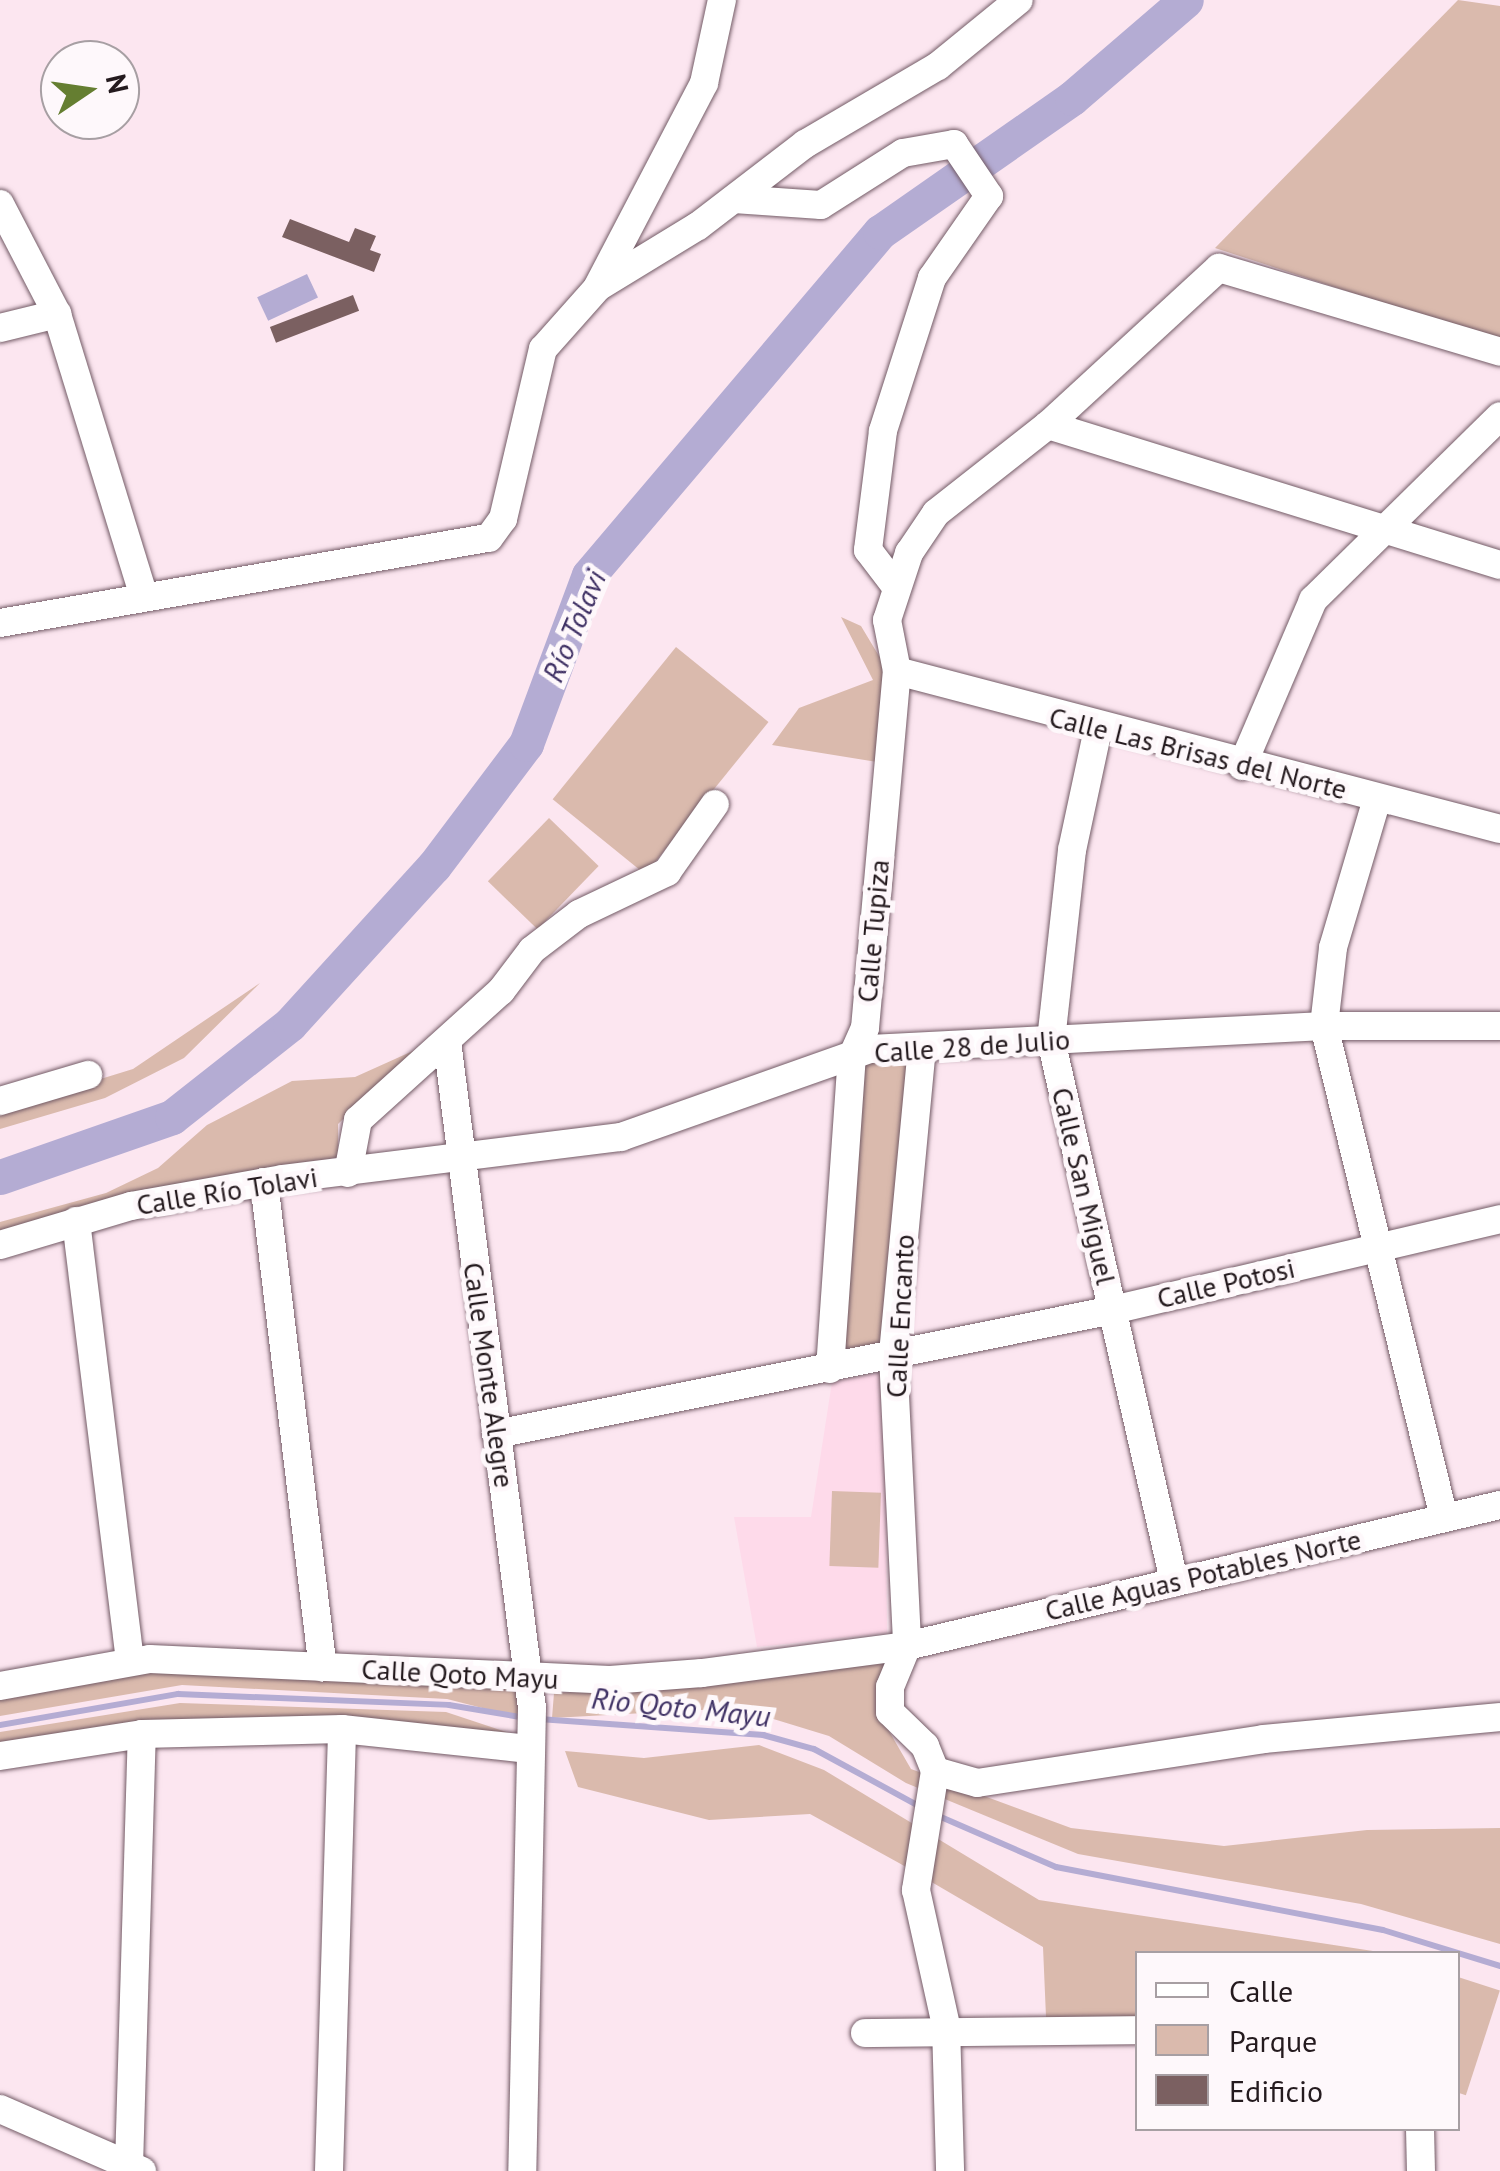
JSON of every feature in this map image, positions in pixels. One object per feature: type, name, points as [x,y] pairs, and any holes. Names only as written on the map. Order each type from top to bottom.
[{"type":"street","points":[[598,288],[704,84],[722,0]]},
{"type":"street","points":[[0,624],[143,594],[356,567],[488,538],[503,519],[543,348],[598,288],[734,198],[805,144],[938,66],[1020,0]]},
{"type":"street","points":[[734,198],[820,205],[904,153],[954,144],[989,196],[932,278],[883,431],[868,550],[894,584],[936,513],[1048,425],[1219,268],[1500,352]]},
{"type":"street","points":[[0,204],[57,314],[143,594]]},
{"type":"street","points":[[0,328],[57,314]]},
{"type":"street","points":[[1242,766],[1312,600],[1500,416]]},
{"type":"street","points":[[1048,425],[1380,531],[1500,564]]},
{"type":"street","name":"Calle Tupiza","points":[[830,1369],[852,1057],[865,1028],[898,671],[887,620],[894,584]]},
{"type":"street","name":"Calle Las Brisas del Norte","points":[[898,671],[1242,766],[1378,800],[1498,824]]},
{"type":"street","name":"Calle San Miguel","points":[[1098,729],[1072,850],[1051,1040],[1174,1580]]},
{"type":"street","points":[[1378,800],[1332,948],[1324,1026],[1444,1518]]},
{"type":"street","points":[[348,1173],[358,1120],[447,1041],[532,950],[579,914],[667,872],[715,804]]},
{"type":"street","name":"Calle 28 de Julio","points":[[460,1162],[621,1136],[852,1057],[922,1047],[1324,1026],[1500,1026]]},
{"type":"street","name":"Calle Monte Alegre","points":[[447,1041],[530,1678],[522,2171]]},
{"type":"street","name":"Calle Encanto","points":[[907,1646],[893,1355],[922,1047]]},
{"type":"street","points":[[0,1101],[88,1075]]},
{"type":"street","name":"Calle Río Tolavi","points":[[0,1245],[76,1221],[264,1182],[460,1162]]},
{"type":"street","points":[[264,1182],[322,1668]]},
{"type":"street","name":"Calle Potosi","points":[[496,1434],[1112,1310],[1500,1220]]},
{"type":"street","points":[[76,1221],[130,1661]]},
{"type":"street","name":"Calle Aguas Potables Norte","points":[[907,1646],[1500,1505]]},
{"type":"street","points":[[907,1646],[890,1687],[890,1712],[925,1746],[935,1771],[916,1890],[946,2030],[950,2171]]},
{"type":"street","name":"Calle Qoto Mayu","points":[[0,1686],[130,1661],[530,1678],[702,1673],[907,1646]]},
{"type":"street","points":[[935,1771],[977,1782],[1264,1739],[1500,1717]]},
{"type":"street","points":[[329,2171],[342,1728]]},
{"type":"street","points":[[0,1756],[142,1734],[342,1728],[530,1730]]},
{"type":"street","points":[[0,2109],[136,2168],[142,1734]]},
{"type":"street","points":[[865,2033],[1135,2030]]},
{"type":"street","points":[[1420,2131],[1420,2171]]},
{"type":"shaded area","points":[[307,274],[318,298],[268,321],[257,297]]},
{"type":"shaded area","points":[[885,1372],[887,1633],[757,1647],[734,1517],[811,1517],[832,1382]]},
{"type":"green space","points":[[1458,0],[1500,6],[1500,341],[1215,248]]},
{"type":"green space","points":[[841,617],[861,626],[885,666],[877,762],[772,745],[799,708],[873,680]]},
{"type":"green space","points":[[676,647],[768,722],[645,874],[553,799]]},
{"type":"green space","points":[[549,818],[599,866],[538,929],[488,881]]},
{"type":"green space","points":[[260,983],[184,1058],[105,1098],[0,1129],[0,1110],[133,1069]]},
{"type":"green space","points":[[415,1050],[338,1124],[338,1157],[0,1237],[0,1222],[106,1193],[158,1168],[207,1125],[292,1081],[355,1077]]},
{"type":"green space","points":[[909,1057],[887,1346],[844,1351],[861,1068],[873,1059]]},
{"type":"green space","points":[[832,1491],[881,1493],[878,1568],[829,1566]]},
{"type":"green space","points":[[886,1660],[878,1712],[911,1769],[1071,1828],[1224,1846],[1367,1830],[1500,1828],[1500,1944],[1361,1904],[1078,1854],[906,1783],[829,1736],[737,1708],[552,1718],[554,1693],[675,1688]]},
{"type":"green space","points":[[135,1671],[521,1685],[522,1718],[447,1699],[182,1685],[0,1716],[0,1698]]},
{"type":"green space","points":[[180,1703],[446,1712],[521,1737],[0,1747],[0,1732]]},
{"type":"green space","points":[[759,1745],[824,1770],[1039,1900],[1373,1951],[1135,1951],[1135,2019],[1046,2017],[1043,1947],[899,1863],[810,1814],[709,1820],[578,1787],[565,1751],[644,1758]]},
{"type":"green space","points":[[1460,1978],[1500,1991],[1466,2095],[1460,2093]]},
{"type":"building","points":[[290,219],[349,242],[355,228],[376,236],[370,250],[381,254],[374,272],[282,237]]},
{"type":"building","points":[[353,295],[359,311],[276,343],[270,327]]},
{"type":"waterway","name":"Río Tolavi","points":[[0,1177],[172,1117],[290,1024],[434,866],[526,744],[589,575],[880,232],[1072,98],[1186,0]]},
{"type":"waterway","name":"Rio Qoto Mayu","points":[[0,1725],[178,1694],[449,1705],[526,1718]]},
{"type":"waterway","name":"Rio Qoto Mayu","points":[[539,1719],[763,1735],[814,1749],[919,1806]]},
{"type":"waterway","name":"Rio Qoto Mayu","points":[[934,1814],[1056,1867],[1383,1930],[1451,1951]]},
{"type":"waterway","name":"Rio Qoto Mayu","points":[[1460,1954],[1500,1966]]}]
